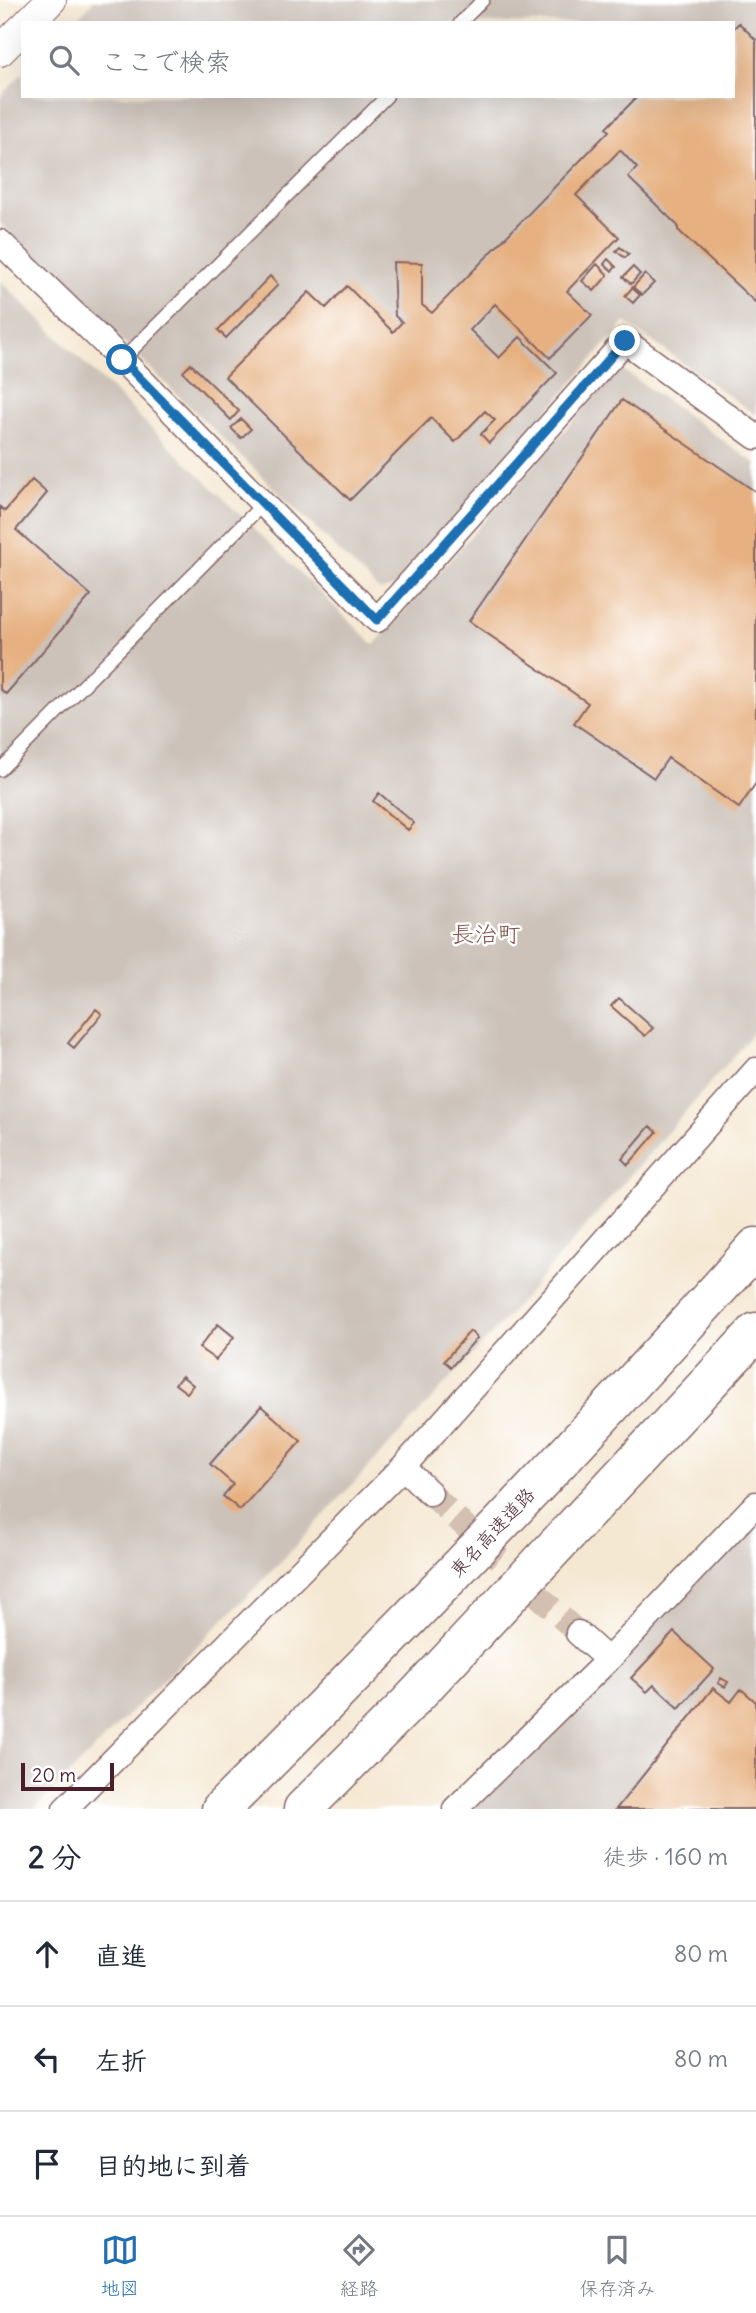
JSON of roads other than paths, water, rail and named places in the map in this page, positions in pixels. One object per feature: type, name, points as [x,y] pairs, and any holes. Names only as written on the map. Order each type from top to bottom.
[{"type":"highway","name":"東名高速道路","points":[[220,1809],[362,1669],[650,1365],[756,1247]]},
{"type":"highway","points":[[303,1809],[427,1685],[756,1332]]},
{"type":"street","points":[[30,21],[51,0]]},
{"type":"street","points":[[0,51],[21,30]]},
{"type":"street","points":[[0,242],[122,360],[261,505],[377,620],[625,341],[756,437]]},
{"type":"street","points":[[65,1809],[403,1467],[755,1073]]},
{"type":"street","points":[[403,1467],[430,1493]]},
{"type":"street","points":[[455,1809],[608,1660],[756,1504]]},
{"type":"street","points":[[578,1633],[608,1660]]},
{"type":"lane","points":[[462,21],[483,0]]},
{"type":"lane","points":[[122,360],[385,98]]},
{"type":"lane","points":[[0,770],[261,505]]},
{"type":"tunnel","points":[[430,1493],[578,1633]]},
{"type":"district","name":"長治町","points":[[486,933]]}]
